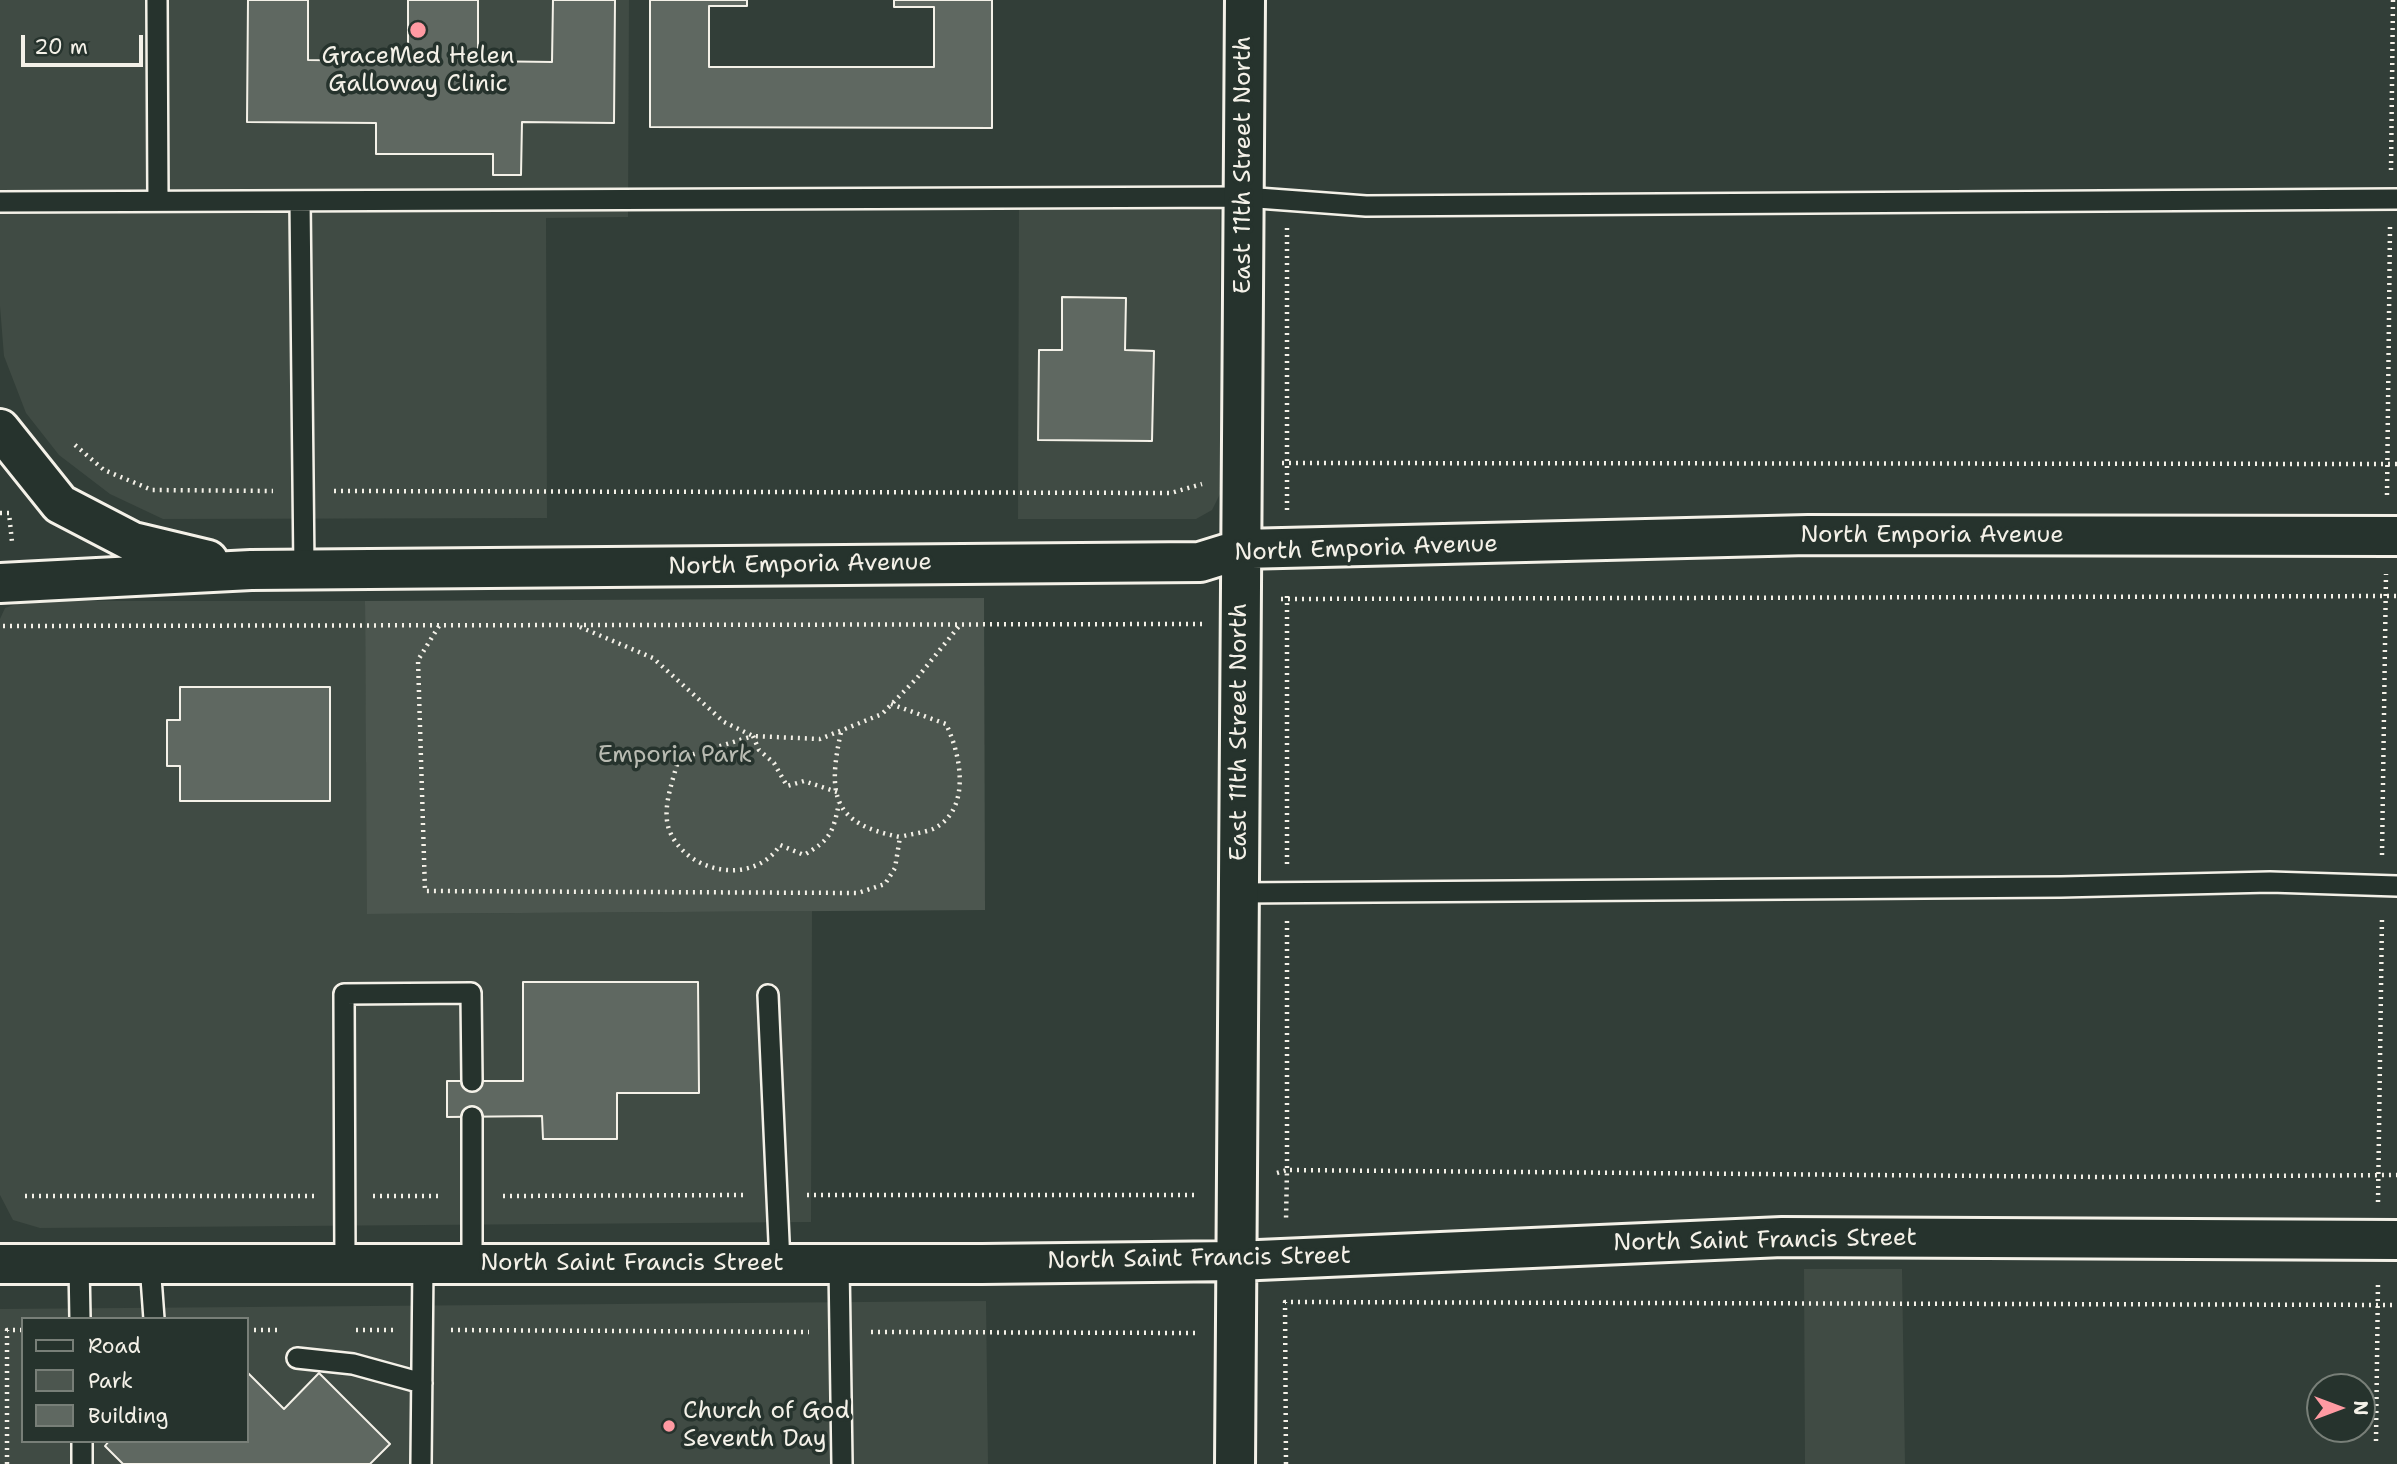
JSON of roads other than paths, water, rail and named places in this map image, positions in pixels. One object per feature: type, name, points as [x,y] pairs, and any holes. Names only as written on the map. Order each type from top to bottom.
[{"type":"street","name":"East 11th Street North","points":[[1235,1464],[1245,0]]},
{"type":"street","name":"North Emporia Avenue","points":[[0,429],[60,504],[134,542],[251,570]]},
{"type":"street","name":"North Emporia Avenue","points":[[6,568],[303,570],[1200,562],[1242,549],[1808,536],[2392,536]]},
{"type":"street","name":"North Saint Francis Street","points":[[0,1264],[1236,1261],[1782,1237],[2387,1240]]},
{"type":"lane","points":[[157,0],[158,201]]},
{"type":"lane","points":[[0,202],[1244,197],[1366,205],[2394,199]]},
{"type":"lane","points":[[300,201],[303,570]]},
{"type":"lane","points":[[1239,893],[2033,887],[2270,882],[2389,886]]},
{"type":"lane","points":[[345,1264],[344,993],[471,993],[472,1081]]},
{"type":"lane","points":[[768,995],[780,1264]]},
{"type":"lane","points":[[472,1117],[472,1264]]},
{"type":"lane","points":[[79,1264],[80,1317]]},
{"type":"lane","points":[[150,1264],[154,1317]]},
{"type":"lane","points":[[421,1464],[423,1264]]},
{"type":"lane","points":[[839,1264],[842,1464]]},
{"type":"lane","points":[[298,1359],[353,1364],[422,1383]]},
{"type":"lane","points":[[82,1443],[82,1464]]},
{"type":"place","name":"GraceMed Helen Galloway Clinic","points":[[418,30]]},
{"type":"place","name":"Church of God Seventh Day","points":[[669,1426]]},
{"type":"park label","name":"Emporia Park","points":[[675,756]]}]
